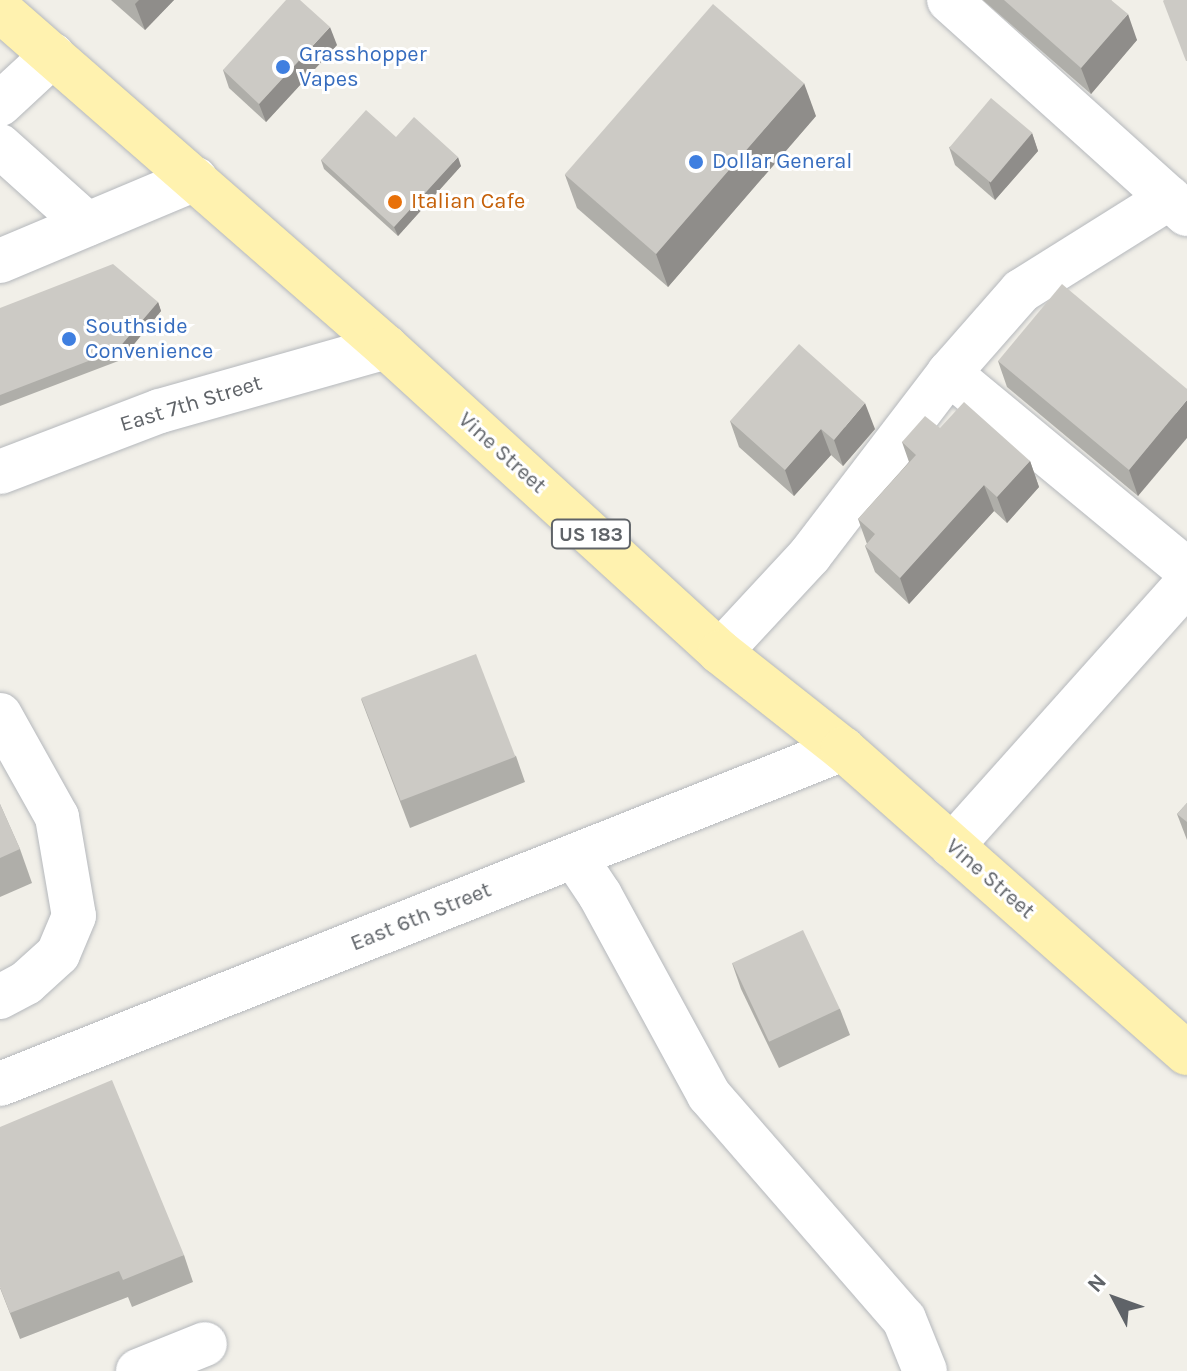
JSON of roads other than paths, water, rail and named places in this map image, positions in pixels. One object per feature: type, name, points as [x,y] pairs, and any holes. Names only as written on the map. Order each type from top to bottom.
[{"type":"main road","name":"Vine Street","points":[[0,10],[386,347],[720,652],[843,749],[1187,1053]]},
{"type":"street","points":[[720,652],[810,555],[949,373],[1021,291],[1178,206],[949,0]]},
{"type":"street","points":[[0,104],[53,55]]},
{"type":"street","points":[[0,146],[87,224]]},
{"type":"street","points":[[0,261],[195,179]]},
{"type":"street","name":"East 7th Street","points":[[0,472],[160,411],[386,347]]},
{"type":"street","points":[[949,373],[1187,570]]},
{"type":"street","points":[[952,846],[1187,583]]},
{"type":"street","points":[[0,715],[57,817],[74,916],[58,954],[26,983],[0,997]]},
{"type":"street","name":"East 6th Street","points":[[0,1084],[843,749]]},
{"type":"street","points":[[574,856],[600,895],[709,1095],[904,1319],[925,1371]]},
{"type":"street","points":[[138,1371],[205,1344]]},
{"type":"place","name":"Grasshopper Vapes","points":[[283,67]]},
{"type":"place","name":"Dollar General","points":[[696,162]]},
{"type":"place","name":"Italian Cafe","points":[[395,202]]},
{"type":"place","name":"Southside Convenience","points":[[69,339]]}]
